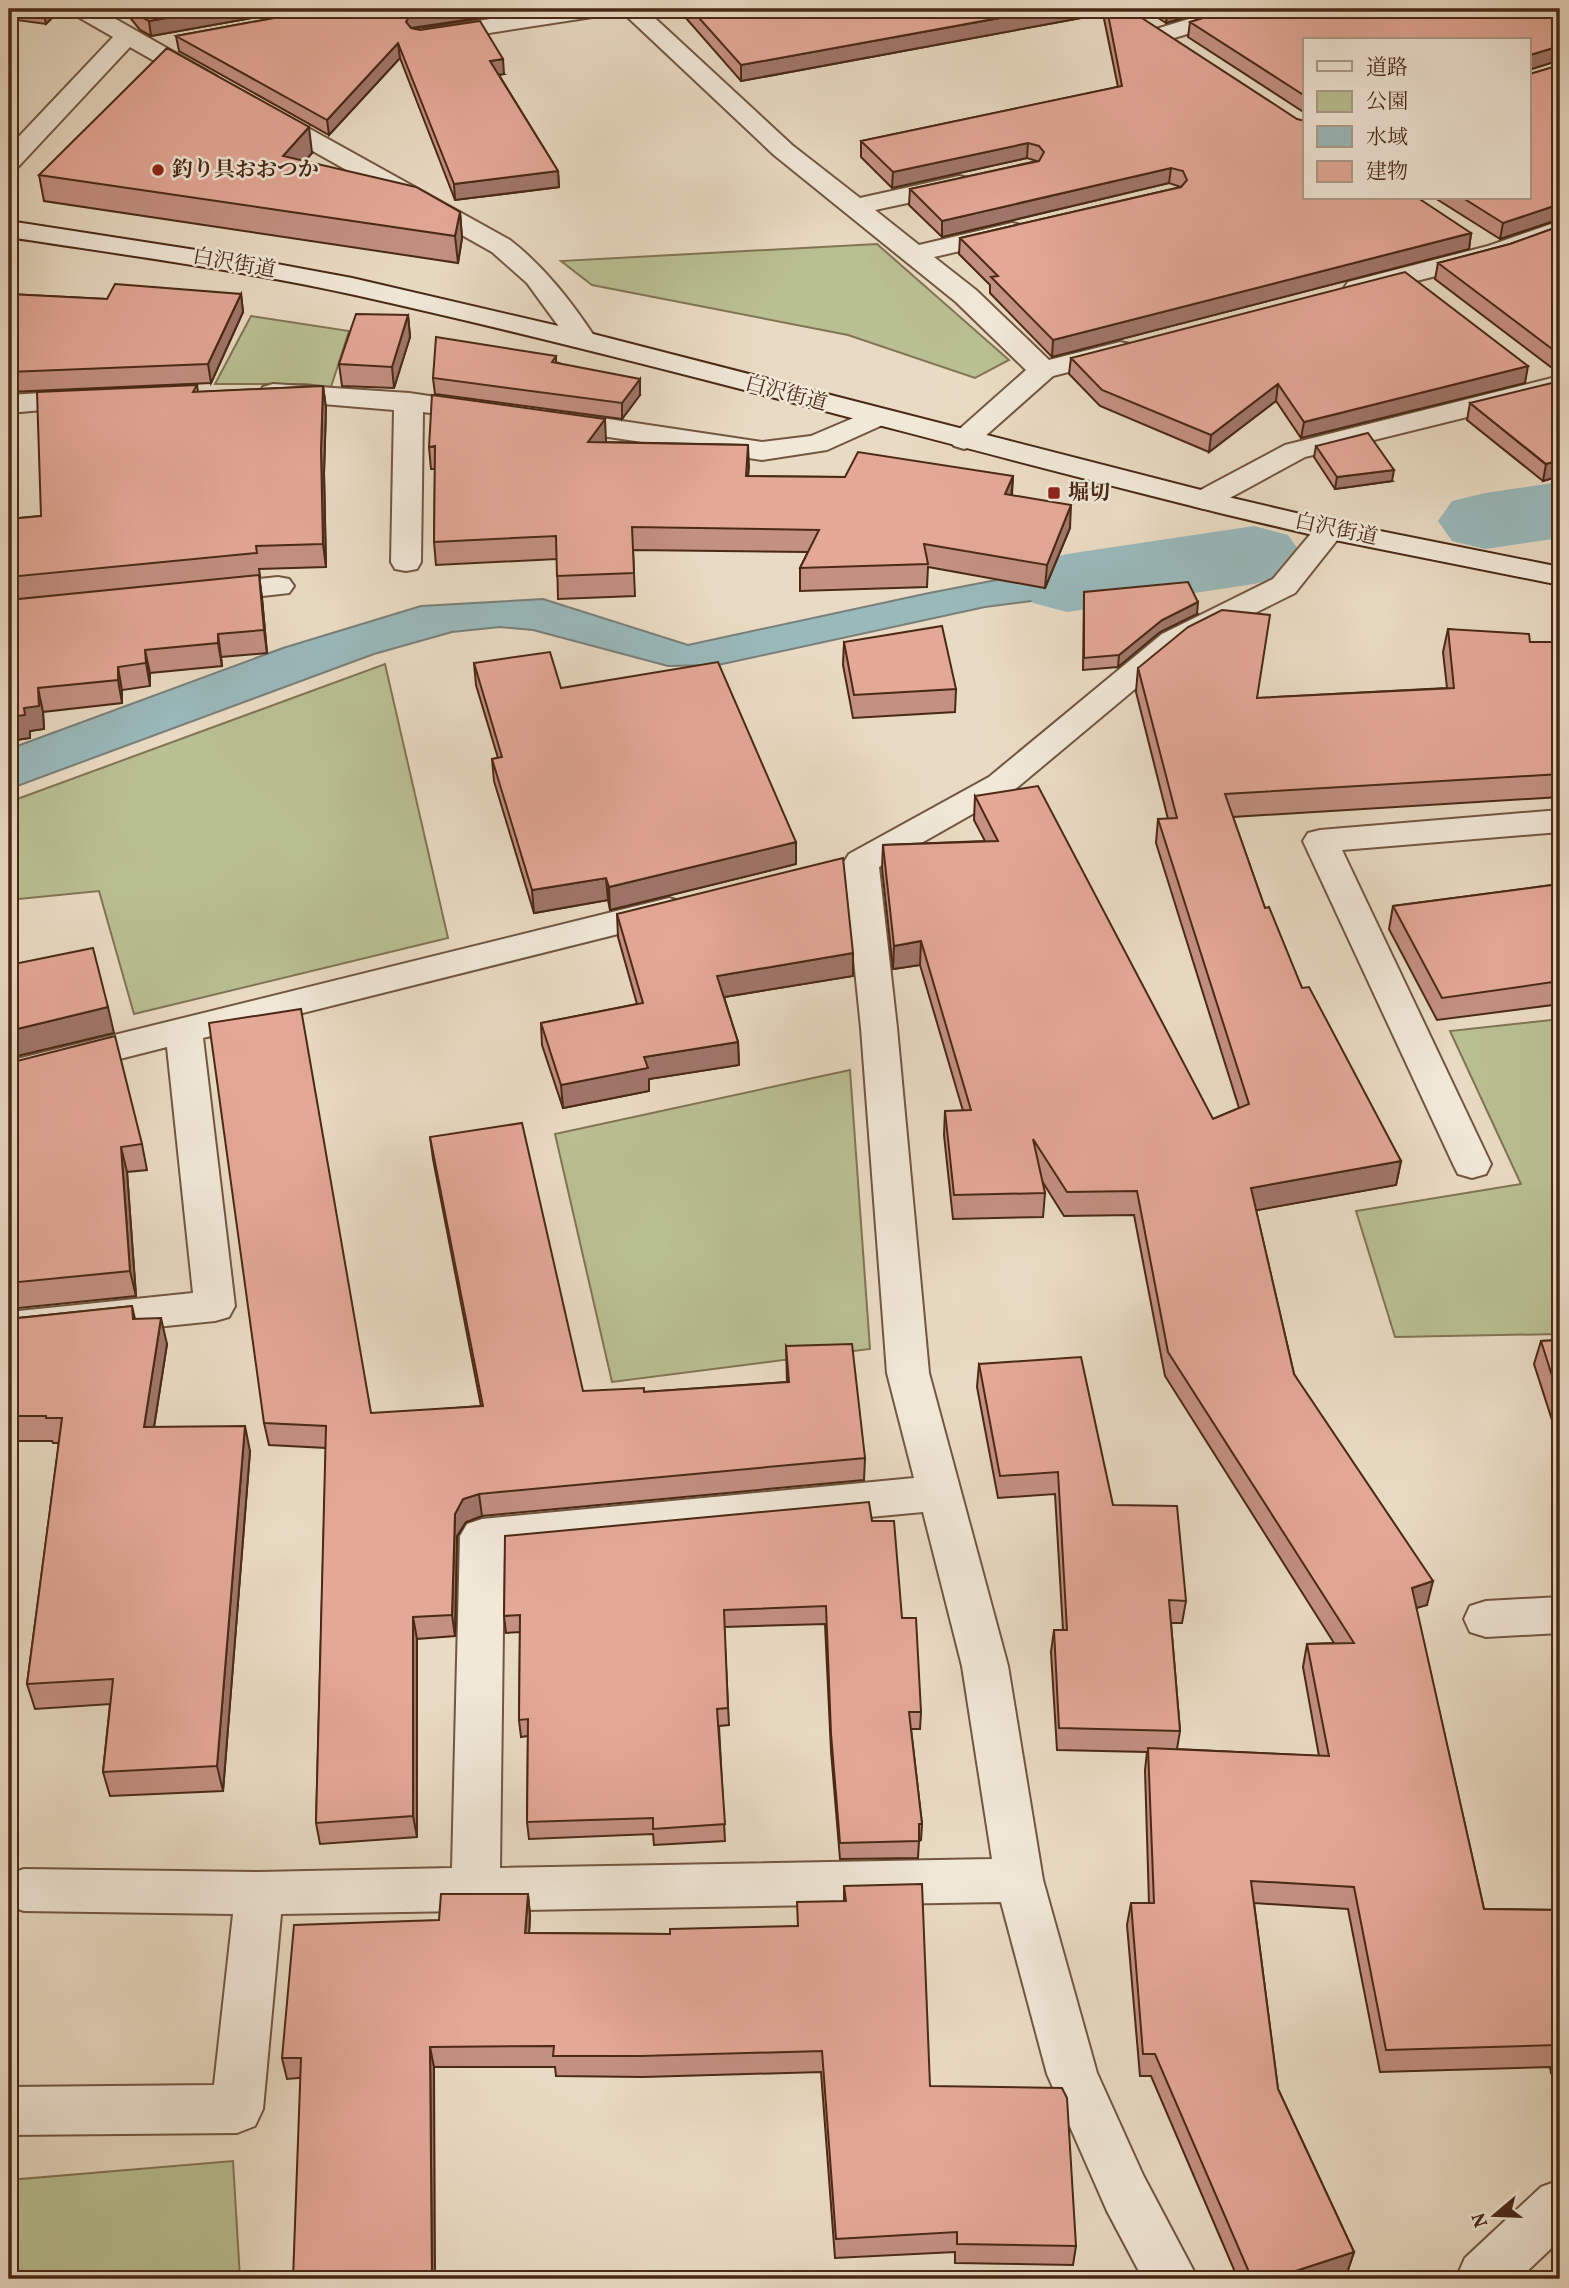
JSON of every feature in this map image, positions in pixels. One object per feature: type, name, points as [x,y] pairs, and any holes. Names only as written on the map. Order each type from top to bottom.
[{"type":"street","points":[[81,9],[501,246],[538,276],[583,341]]},
{"type":"street","points":[[422,36],[598,9]]},
{"type":"street","points":[[632,9],[783,150],[966,296],[1043,370]]},
{"type":"street","points":[[1185,49],[1154,28],[1246,9]]},
{"type":"street","points":[[9,162],[137,41],[185,40]]},
{"type":"street","points":[[855,207],[988,178]]},
{"type":"street","points":[[914,254],[1035,226]]},
{"type":"street","name":"白沢街道","points":[[9,229],[228,262],[352,286],[583,341],[1204,500],[1331,530],[1560,576]]},
{"type":"street","points":[[1327,296],[1497,252],[1560,229]]},
{"type":"street","points":[[1466,232],[1497,252]]},
{"type":"street","points":[[1408,275],[1439,299]]},
{"type":"street","points":[[964,440],[1043,370],[1151,342]]},
{"type":"street","points":[[1522,363],[1557,386]]},
{"type":"street","points":[[1204,500],[1295,451],[1557,386]]},
{"type":"street","points":[[249,393],[409,402],[762,451],[817,444],[877,417]]},
{"type":"street","points":[[9,404],[114,398]]},
{"type":"street","points":[[406,562],[409,402]]},
{"type":"street","points":[[1171,2279],[1125,2193],[1072,2074],[1019,1880],[985,1666],[908,1373],[879,1028],[848,866],[1001,784],[1173,641],[1284,586],[1331,530]]},
{"type":"street","points":[[184,595],[278,586]]},
{"type":"street","points":[[1472,1164],[1320,841],[1560,821]]},
{"type":"street","points":[[9,1074],[699,902]]},
{"type":"street","points":[[9,1327],[215,1306],[184,1030]]},
{"type":"street","points":[[476,1889],[482,1536],[939,1493]]},
{"type":"street","points":[[1486,1619],[1560,1615]]},
{"type":"street","points":[[24,1890],[259,1893],[1019,1880]]},
{"type":"street","points":[[9,2111],[237,2109],[259,1893]]},
{"type":"street","points":[[1484,2276],[1560,2205]]},
{"type":"green space","points":[[877,244],[1009,360],[975,378],[848,335],[592,285],[561,261]]},
{"type":"green space","points":[[251,316],[349,331],[331,387],[305,384],[215,384]]},
{"type":"green space","points":[[385,664],[448,938],[134,1014],[99,891],[9,900],[9,802]]},
{"type":"green space","points":[[1560,1019],[1560,1334],[1395,1337],[1356,1211],[1521,1184],[1450,1031]]},
{"type":"green space","points":[[850,1070],[870,1349],[612,1382],[555,1134]]},
{"type":"green space","points":[[233,2161],[240,2279],[9,2279],[9,2180]]},
{"type":"water","points":[[1560,500],[1560,521],[1504,511]]},
{"type":"water","points":[[1206,548],[1260,572],[985,607],[718,665],[668,666],[533,630],[500,627],[452,632],[374,654],[9,789],[9,749],[283,648],[421,606],[543,599],[688,645],[1017,576],[1079,571]]},
{"type":"building","points":[[133,9],[217,9],[149,21],[137,15]]},
{"type":"building","points":[[323,9],[440,9],[411,13],[406,22],[411,28],[420,30],[480,21],[503,59],[490,61],[558,171],[454,184],[398,43],[327,120],[176,36]]},
{"type":"building","points":[[691,9],[1049,9],[741,65]]},
{"type":"building","points":[[1107,9],[1128,9],[1303,120],[1303,200],[1421,200],[1471,233],[1053,340],[991,277],[998,276],[960,238],[1181,187],[1187,180],[1183,171],[1171,168],[942,221],[910,189],[1039,161],[1044,152],[1039,146],[1028,143],[893,172],[861,141],[1122,86]]},
{"type":"building","points":[[1232,9],[1339,9],[1343,14],[1353,16],[1378,9],[1560,9],[1560,46],[1530,55],[1530,38],[1303,38],[1303,95],[1190,22]]},
{"type":"building","points":[[167,48],[309,127],[283,156],[416,187],[460,212],[455,236],[39,175]]},
{"type":"building","points":[[1560,65],[1560,204],[1503,223],[1466,200],[1530,200],[1530,74]]},
{"type":"building","points":[[1560,226],[1560,355],[1438,263],[1510,244]]},
{"type":"building","points":[[1405,272],[1528,366],[1304,422],[1278,384],[1211,435],[1102,390],[1071,358]]},
{"type":"building","points":[[115,284],[241,294],[208,364],[9,372],[9,294],[107,299]]},
{"type":"building","points":[[356,314],[408,315],[392,367],[339,364]]},
{"type":"building","points":[[436,337],[556,356],[552,362],[640,379],[622,403],[433,378]]},
{"type":"building","points":[[1560,381],[1560,460],[1546,464],[1470,403]]},
{"type":"building","points":[[197,385],[193,392],[323,386],[323,544],[256,546],[257,553],[9,577],[9,519],[41,516],[37,392]]},
{"type":"building","points":[[432,395],[605,419],[588,442],[748,445],[746,476],[845,477],[858,452],[1013,476],[1005,494],[1071,505],[1047,565],[924,544],[928,564],[800,568],[819,530],[632,527],[634,573],[557,576],[556,536],[434,542],[435,446],[429,447]]},
{"type":"building","points":[[1368,433],[1394,470],[1337,477],[1316,446]]},
{"type":"building","points":[[259,575],[264,630],[218,634],[218,643],[145,650],[146,663],[118,667],[118,680],[38,688],[39,706],[24,708],[25,715],[9,717],[9,600]]},
{"type":"building","points":[[1188,582],[1198,602],[1162,620],[1119,655],[1084,658],[1084,592]]},
{"type":"building","points":[[1222,610],[1270,615],[1257,698],[1454,688],[1448,629],[1529,634],[1530,642],[1560,642],[1560,774],[1225,794],[1265,908],[1269,907],[1302,988],[1309,987],[1401,1161],[1251,1188],[1294,1374],[1433,1581],[1412,1588],[1484,1909],[1560,1910],[1560,2051],[1558,2045],[1386,2050],[1354,1887],[1251,1881],[1278,2089],[1354,2252],[1271,2279],[1252,2279],[1155,2054],[1143,2054],[1131,1903],[1154,1903],[1148,1748],[1329,1756],[1307,1644],[1354,1643],[1168,1352],[1137,1191],[1067,1192],[1033,1139],[1045,1193],[954,1195],[945,1111],[971,1110],[921,941],[894,946],[883,845],[998,841],[975,796],[1038,786],[1213,1119],[1249,1104],[1158,819],[1177,818],[1138,668],[1188,627]]},
{"type":"building","points":[[942,626],[956,689],[854,695],[844,642]]},
{"type":"building","points":[[550,652],[561,688],[718,662],[796,842],[609,887],[606,878],[532,890],[492,759],[502,757],[474,663]]},
{"type":"building","points":[[843,858],[853,953],[717,976],[738,1042],[644,1057],[648,1068],[561,1085],[541,1023],[643,1003],[617,914]]},
{"type":"building","points":[[1560,884],[1560,981],[1442,998],[1393,906]]},
{"type":"building","points":[[93,948],[108,1007],[9,1031],[9,965]]},
{"type":"building","points":[[301,1009],[371,1413],[483,1406],[430,1137],[522,1123],[583,1391],[644,1388],[644,1392],[789,1382],[786,1346],[852,1344],[865,1458],[479,1494],[463,1499],[455,1514],[452,1615],[413,1617],[413,1816],[316,1823],[326,1426],[264,1423],[209,1023]]},
{"type":"building","points":[[115,1036],[142,1144],[121,1147],[130,1271],[9,1283],[9,1063]]},
{"type":"building","points":[[132,1306],[133,1319],[161,1318],[144,1427],[245,1426],[217,1766],[103,1772],[113,1679],[27,1684],[62,1418],[9,1416],[9,1319]]},
{"type":"building","points":[[1560,1340],[1560,1401],[1541,1341]]},
{"type":"building","points":[[1081,1357],[1113,1505],[1177,1506],[1186,1601],[1169,1600],[1180,1731],[1059,1728],[1054,1630],[1067,1630],[1058,1472],[1000,1476],[979,1364]]},
{"type":"building","points":[[869,1502],[872,1521],[894,1521],[902,1618],[916,1618],[921,1712],[909,1712],[922,1824],[919,1824],[919,1841],[840,1843],[831,1734],[826,1606],[724,1610],[728,1708],[717,1709],[725,1824],[653,1829],[653,1818],[527,1822],[528,1719],[519,1720],[520,1615],[504,1616],[505,1536]]},
{"type":"building","points":[[922,1884],[930,2086],[1062,2088],[1067,2098],[1076,2246],[957,2244],[957,2232],[836,2239],[822,2051],[553,2056],[554,2046],[430,2047],[432,2279],[293,2279],[301,2058],[282,2058],[294,1925],[439,1920],[441,1894],[528,1894],[525,1933],[670,1934],[670,1929],[798,1926],[797,1902],[846,1901],[844,1886]]},
{"type":"waterway","points":[[1485,521],[1560,510]]},
{"type":"waterway","points":[[1067,583],[1254,555]]},
{"type":"place","name":"釣り具おおつか","points":[[158,170]]},
{"type":"place","name":"堀切","points":[[1054,493]]}]
